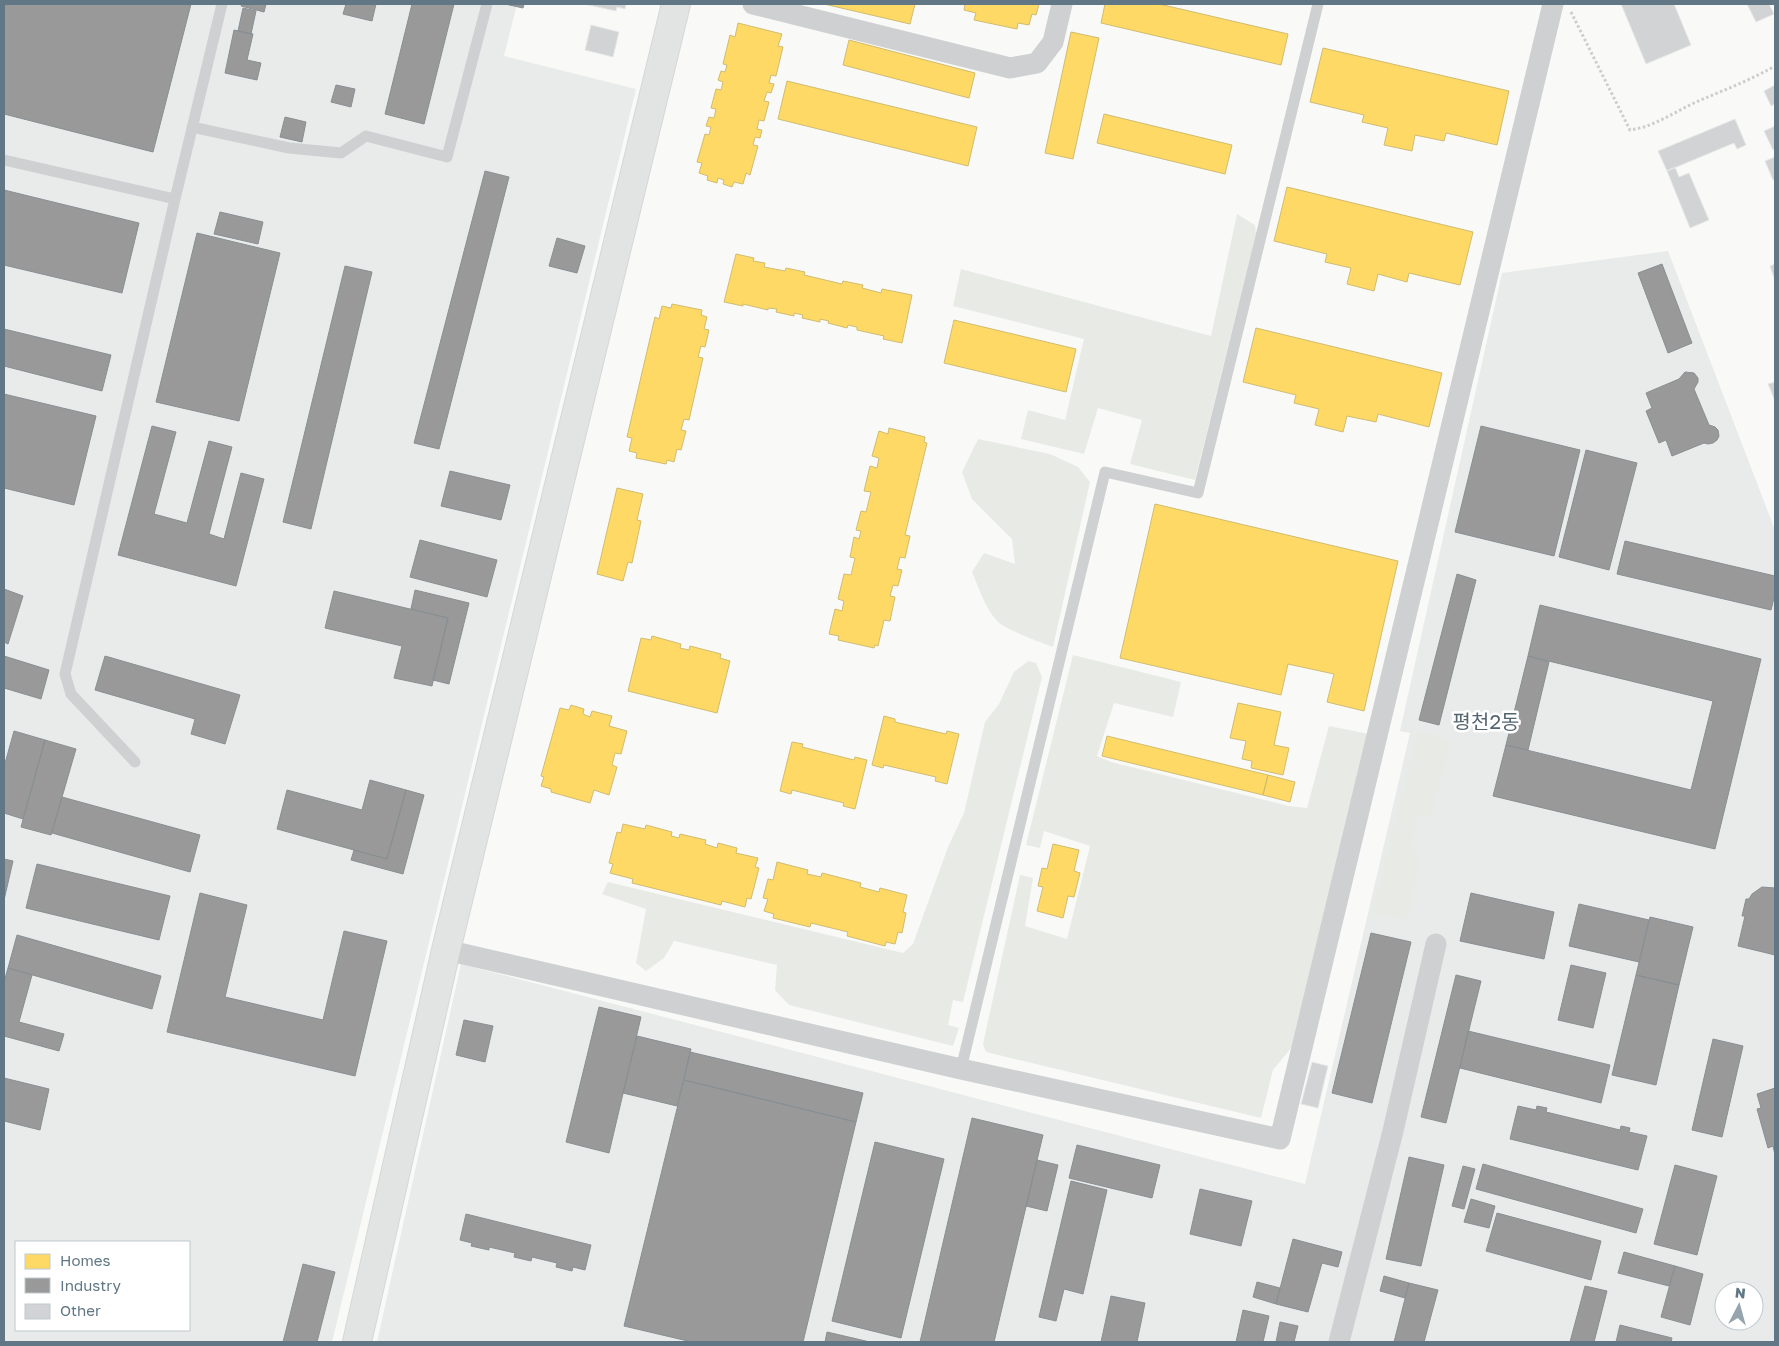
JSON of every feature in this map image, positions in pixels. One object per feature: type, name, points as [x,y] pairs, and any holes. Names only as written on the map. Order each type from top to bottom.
[{"type":"street","points":[[357,1342],[446,950],[676,4]]},
{"type":"street","points":[[753,4],[1010,68],[1038,63],[1052,42],[1062,4]]},
{"type":"street","points":[[446,950],[1280,1139],[1553,4]]},
{"type":"street","points":[[1339,1342],[1393,1131],[1436,944]]},
{"type":"lane","points":[[134,762],[71,694],[64,674],[222,4]]},
{"type":"lane","points":[[192,127],[289,148],[341,153],[366,136],[447,157],[487,4]]},
{"type":"lane","points":[[961,1068],[1105,472],[1198,493],[1318,4]]},
{"type":"lane","points":[[4,160],[175,199]]},
{"type":"path","points":[[1567,4],[1630,130],[1644,128],[1762,74],[1775,66]]},
{"type":"shaded area","points":[[4,4],[517,4],[504,56],[636,89],[332,1342],[4,1342]]},
{"type":"shaded area","points":[[1237,214],[1255,225],[1256,234],[1195,480],[1130,464],[1142,420],[1098,408],[1084,454],[1021,439],[1028,410],[1065,420],[1084,339],[953,306],[961,269],[1211,336]]},
{"type":"shaded area","points":[[1668,251],[1775,530],[1775,1342],[377,1342],[461,964],[1305,1184],[1410,733],[1400,731],[1502,273]]},
{"type":"shaded area","points":[[978,439],[1050,454],[1078,467],[1090,482],[1053,647],[1015,632],[997,621],[986,604],[972,572],[984,553],[1015,564],[1012,539],[972,499],[962,472]]},
{"type":"shaded area","points":[[1073,655],[1181,682],[1173,717],[1114,703],[1097,756],[1111,762],[1289,806],[1307,808],[1329,726],[1369,734],[1292,1047],[1273,1070],[1261,1118],[986,1052],[983,1044],[1020,875],[1033,878],[1025,926],[1067,939],[1090,846],[1044,831],[1040,848],[1026,845]]},
{"type":"shaded area","points":[[1028,661],[1036,663],[1042,677],[963,1002],[953,1000],[948,1025],[959,1028],[953,1046],[789,1005],[775,990],[777,965],[674,941],[664,958],[646,971],[636,963],[646,909],[602,894],[608,882],[903,953],[913,944],[948,847],[964,813],[985,722],[999,704],[1014,672]]},
{"type":"shaded area","points":[[1418,731],[1449,740],[1451,743],[1432,816],[1417,815],[1412,848],[1416,855],[1422,857],[1407,920],[1371,913]]},
{"type":"building: Homes","points":[[824,4],[915,4],[910,24]]},
{"type":"building: Homes","points":[[965,4],[1039,4],[1036,15],[1032,14],[1029,25],[1018,23],[1017,29],[974,20],[976,13],[964,10]]},
{"type":"building: Homes","points":[[1105,4],[1159,4],[1288,34],[1281,65],[1101,23]]},
{"type":"building: Homes","points":[[738,23],[782,34],[778,46],[783,47],[776,76],[771,75],[769,83],[774,84],[771,93],[767,92],[764,101],[769,102],[764,121],[759,120],[757,129],[762,130],[760,138],[755,137],[753,145],[758,146],[750,175],[746,173],[743,184],[734,182],[732,187],[723,184],[724,180],[718,178],[717,183],[707,180],[708,176],[699,173],[702,163],[697,162],[705,134],[709,135],[711,127],[706,126],[709,117],[714,118],[716,109],[711,108],[716,89],[721,90],[723,82],[718,80],[721,71],[725,72],[727,65],[723,64],[730,35],[735,37]]},
{"type":"building: Homes","points":[[1071,32],[1099,38],[1073,159],[1045,153]]},
{"type":"building: Homes","points":[[849,40],[975,73],[969,98],[843,65]]},
{"type":"building: Homes","points":[[1323,48],[1509,91],[1497,145],[1446,133],[1444,141],[1415,135],[1412,151],[1384,145],[1388,128],[1362,122],[1364,115],[1310,102]]},
{"type":"building: Homes","points":[[787,81],[977,127],[968,166],[778,119]]},
{"type":"building: Homes","points":[[1104,114],[1232,145],[1225,174],[1097,143]]},
{"type":"building: Homes","points":[[1287,187],[1473,232],[1460,285],[1409,273],[1407,282],[1378,274],[1374,291],[1347,284],[1351,268],[1325,262],[1327,254],[1274,241]]},
{"type":"building: Homes","points":[[736,254],[754,258],[753,261],[765,263],[764,267],[785,271],[786,268],[805,272],[804,275],[842,284],[843,281],[863,285],[862,288],[881,293],[882,289],[912,295],[902,343],[883,339],[884,336],[857,330],[857,327],[848,325],[847,328],[820,319],[820,322],[802,318],[803,315],[794,313],[794,316],[776,312],[777,309],[768,308],[768,310],[724,302]]},
{"type":"building: Homes","points":[[672,304],[702,310],[701,315],[707,317],[704,329],[709,330],[705,347],[701,346],[698,357],[703,358],[689,420],[684,419],[681,430],[686,431],[681,450],[677,449],[674,462],[667,460],[666,464],[636,458],[637,453],[629,451],[632,438],[627,437],[655,317],[659,319],[662,306],[671,308]]},
{"type":"building: Homes","points":[[954,320],[1076,349],[1066,392],[944,363]]},
{"type":"building: Homes","points":[[1256,328],[1442,373],[1429,427],[1378,414],[1376,422],[1347,416],[1343,432],[1315,425],[1319,409],[1294,403],[1296,395],[1243,382]]},
{"type":"building: Homes","points":[[889,428],[925,437],[924,442],[927,443],[905,535],[910,536],[905,558],[900,557],[897,569],[902,570],[898,586],[893,585],[890,596],[895,597],[890,621],[884,620],[878,646],[875,645],[874,648],[838,640],[839,636],[829,634],[835,609],[842,611],[844,601],[838,599],[844,574],[851,575],[855,558],[850,557],[854,537],[859,539],[861,531],[856,530],[861,511],[866,512],[871,492],[864,491],[870,466],[877,468],[879,458],[872,456],[879,431],[888,434]]},
{"type":"building: Homes","points":[[617,488],[643,494],[637,520],[641,521],[632,563],[628,562],[623,581],[597,574]]},
{"type":"building: Homes","points":[[1155,504],[1398,561],[1364,711],[1327,702],[1334,674],[1288,664],[1281,695],[1120,658]]},
{"type":"building: Homes","points":[[652,636],[681,644],[680,648],[689,650],[690,646],[721,654],[720,658],[730,661],[717,713],[628,691],[641,638],[651,640]]},
{"type":"building: Homes","points":[[1238,703],[1281,712],[1274,745],[1289,748],[1283,775],[1251,768],[1252,761],[1242,759],[1246,741],[1230,738]]},
{"type":"building: Homes","points":[[571,705],[584,709],[583,714],[590,717],[592,711],[612,716],[609,726],[627,731],[621,754],[615,753],[612,765],[617,767],[609,795],[594,790],[590,803],[551,792],[551,789],[541,786],[544,777],[541,776],[560,708],[569,710]]},
{"type":"building: Homes","points":[[884,716],[895,719],[895,722],[946,734],[947,731],[959,734],[947,784],[935,781],[936,777],[884,765],[883,768],[872,765]]},
{"type":"building: Homes","points":[[1107,736],[1268,775],[1263,795],[1102,756]]},
{"type":"building: Homes","points":[[792,742],[803,744],[802,747],[854,760],[855,757],[867,760],[855,809],[843,806],[844,803],[792,790],[791,794],[780,791]]},
{"type":"building: Homes","points":[[1268,775],[1295,782],[1290,802],[1263,795]]},
{"type":"building: Homes","points":[[623,824],[645,829],[646,825],[672,832],[671,836],[679,838],[680,834],[706,840],[705,844],[717,848],[718,843],[737,848],[736,853],[758,858],[755,867],[759,868],[751,899],[747,898],[745,907],[722,901],[721,905],[632,883],[633,879],[610,873],[613,864],[609,863],[617,832],[621,833]]},
{"type":"building: Homes","points":[[1053,844],[1079,850],[1074,871],[1080,873],[1074,897],[1068,896],[1063,918],[1037,911],[1043,887],[1038,886],[1042,868],[1047,869]]},
{"type":"building: Homes","points":[[777,862],[808,870],[807,874],[821,877],[822,873],[861,883],[860,887],[879,892],[880,888],[907,895],[903,912],[906,913],[902,933],[898,932],[895,944],[886,942],[885,946],[847,936],[848,932],[811,923],[810,927],[773,918],[774,914],[764,911],[768,899],[763,898],[768,879],[773,880]]},
{"type":"building: Industry","points":[[4,4],[191,4],[153,152],[4,114]]},
{"type":"building: Industry","points":[[242,4],[266,4],[264,12],[241,6]]},
{"type":"building: Industry","points":[[346,4],[376,4],[372,21],[343,14]]},
{"type":"building: Industry","points":[[412,4],[454,4],[424,124],[385,114]]},
{"type":"building: Industry","points":[[505,4],[524,4],[523,8]]},
{"type":"building: Industry","points":[[243,8],[256,11],[251,34],[238,31]]},
{"type":"building: Industry","points":[[234,30],[253,34],[247,60],[261,63],[257,80],[225,73]]},
{"type":"building: Industry","points":[[336,85],[355,89],[351,107],[331,102]]},
{"type":"building: Industry","points":[[285,117],[306,122],[302,142],[280,137]]},
{"type":"building: Industry","points":[[485,171],[509,177],[439,449],[414,443]]},
{"type":"building: Industry","points":[[4,190],[139,223],[122,293],[4,265]]},
{"type":"building: Industry","points":[[220,212],[263,222],[258,244],[214,234]]},
{"type":"building: Industry","points":[[197,233],[280,253],[239,421],[156,402]]},
{"type":"building: Industry","points":[[557,238],[585,246],[577,273],[549,266]]},
{"type":"building: Industry","points":[[1662,264],[1692,343],[1668,353],[1638,273]]},
{"type":"building: Industry","points":[[345,266],[372,272],[311,529],[283,522]]},
{"type":"building: Industry","points":[[4,329],[111,355],[102,391],[4,366]]},
{"type":"building: Industry","points":[[1685,372],[1694,373],[1698,378],[1694,389],[1709,425],[1718,430],[1719,436],[1713,443],[1704,443],[1672,456],[1666,440],[1659,443],[1646,411],[1652,408],[1646,393],[1679,379]]},
{"type":"building: Industry","points":[[4,394],[96,416],[74,505],[4,488]]},
{"type":"building: Industry","points":[[152,426],[176,432],[154,514],[187,523],[209,441],[232,447],[209,534],[224,539],[241,473],[264,479],[236,586],[118,555]]},
{"type":"building: Industry","points":[[1481,426],[1580,450],[1554,556],[1455,532]]},
{"type":"building: Industry","points":[[1586,450],[1637,463],[1609,570],[1559,557]]},
{"type":"building: Industry","points":[[450,471],[510,485],[501,520],[441,506]]},
{"type":"building: Industry","points":[[420,540],[497,560],[487,597],[410,577]]},
{"type":"building: Industry","points":[[1625,541],[1775,576],[1775,594],[1771,610],[1617,574]]},
{"type":"building: Industry","points":[[1457,574],[1476,580],[1439,725],[1419,720]]},
{"type":"building: Industry","points":[[4,589],[23,596],[8,644],[4,642]]},
{"type":"building: Industry","points":[[415,590],[469,603],[449,684],[433,680],[448,618],[411,609]]},
{"type":"building: Industry","points":[[334,591],[448,618],[432,686],[394,678],[402,646],[325,628]]},
{"type":"building: Industry","points":[[1540,605],[1761,659],[1715,849],[1493,796],[1506,745],[1691,790],[1713,701],[1528,656]]},
{"type":"building: Industry","points":[[4,656],[49,670],[41,699],[4,688]]},
{"type":"building: Industry","points":[[105,656],[240,695],[225,744],[191,734],[195,719],[95,690]]},
{"type":"building: Industry","points":[[1528,656],[1549,662],[1528,750],[1506,745]]},
{"type":"building: Industry","points":[[14,731],[45,740],[23,819],[4,813],[4,767]]},
{"type":"building: Industry","points":[[45,740],[76,749],[51,835],[21,827]]},
{"type":"building: Industry","points":[[370,780],[406,790],[387,859],[277,829],[287,790],[362,810]]},
{"type":"building: Industry","points":[[406,790],[424,795],[403,874],[351,860],[354,850],[387,859]]},
{"type":"building: Industry","points":[[62,797],[200,835],[190,872],[52,833]]},
{"type":"building: Industry","points":[[4,859],[13,861],[4,900]]},
{"type":"building: Industry","points":[[37,864],[170,896],[159,940],[26,908]]},
{"type":"building: Industry","points":[[1762,887],[1775,888],[1775,955],[1738,946],[1745,916],[1742,916],[1746,899],[1749,899],[1752,894]]},
{"type":"building: Industry","points":[[200,893],[247,905],[225,997],[323,1020],[344,931],[387,941],[355,1076],[167,1032]]},
{"type":"building: Industry","points":[[1471,893],[1554,912],[1544,959],[1460,941]]},
{"type":"building: Industry","points":[[1579,904],[1649,920],[1639,962],[1569,946]]},
{"type":"building: Industry","points":[[1650,917],[1693,927],[1679,985],[1636,975]]},
{"type":"building: Industry","points":[[1371,933],[1411,942],[1372,1103],[1332,1093]]},
{"type":"building: Industry","points":[[17,935],[161,976],[152,1009],[8,968]]},
{"type":"building: Industry","points":[[1571,965],[1606,973],[1593,1028],[1558,1020]]},
{"type":"building: Industry","points":[[8,968],[32,975],[19,1022],[64,1034],[59,1051],[4,1036],[4,982]]},
{"type":"building: Industry","points":[[1456,975],[1481,981],[1446,1123],[1421,1117]]},
{"type":"building: Industry","points":[[1636,975],[1679,985],[1656,1085],[1612,1075]]},
{"type":"building: Industry","points":[[599,1007],[641,1017],[609,1153],[566,1142]]},
{"type":"building: Industry","points":[[464,1020],[493,1026],[485,1062],[456,1055]]},
{"type":"building: Industry","points":[[1468,1031],[1610,1065],[1601,1103],[1460,1068]]},
{"type":"building: Industry","points":[[637,1036],[691,1049],[677,1106],[623,1093]]},
{"type":"building: Industry","points":[[1713,1039],[1743,1046],[1722,1137],[1692,1130]]},
{"type":"building: Industry","points":[[690,1052],[863,1093],[856,1122],[684,1080]]},
{"type":"building: Industry","points":[[4,1078],[49,1089],[40,1130],[4,1121]]},
{"type":"building: Industry","points":[[684,1080],[856,1122],[803,1342],[692,1342],[624,1326]]},
{"type":"building: Industry","points":[[1775,1088],[1775,1155],[1773,1146],[1768,1148],[1757,1109],[1761,1108],[1757,1094]]},
{"type":"building: Industry","points":[[1518,1106],[1536,1110],[1537,1106],[1547,1108],[1546,1112],[1620,1130],[1621,1126],[1630,1128],[1629,1132],[1647,1136],[1638,1170],[1510,1139]]},
{"type":"building: Industry","points":[[972,1118],[1043,1135],[994,1342],[920,1342]]},
{"type":"building: Industry","points":[[875,1142],[944,1159],[901,1338],[832,1321]]},
{"type":"building: Industry","points":[[1077,1145],[1160,1165],[1152,1198],[1069,1178]]},
{"type":"building: Industry","points":[[1409,1157],[1444,1165],[1421,1266],[1386,1259]]},
{"type":"building: Industry","points":[[1037,1160],[1058,1165],[1047,1211],[1026,1206]]},
{"type":"building: Industry","points":[[1483,1164],[1643,1209],[1636,1233],[1476,1189]]},
{"type":"building: Industry","points":[[1675,1165],[1717,1176],[1697,1255],[1654,1244]]},
{"type":"building: Industry","points":[[1463,1166],[1475,1169],[1464,1209],[1452,1206]]},
{"type":"building: Industry","points":[[1071,1181],[1107,1190],[1083,1294],[1064,1289],[1056,1321],[1039,1317]]},
{"type":"building: Industry","points":[[1200,1189],[1252,1201],[1241,1246],[1190,1234]]},
{"type":"building: Industry","points":[[1471,1199],[1495,1206],[1489,1228],[1464,1222]]},
{"type":"building: Industry","points":[[1497,1213],[1601,1241],[1591,1280],[1486,1251]]},
{"type":"building: Industry","points":[[466,1214],[591,1245],[585,1270],[573,1267],[572,1271],[556,1267],[557,1263],[532,1257],[531,1261],[514,1257],[515,1253],[489,1247],[489,1250],[471,1246],[472,1243],[460,1240]]},
{"type":"building: Industry","points":[[1293,1239],[1342,1252],[1338,1267],[1322,1263],[1308,1312],[1276,1304]]},
{"type":"building: Industry","points":[[1624,1252],[1675,1266],[1669,1286],[1618,1273]]},
{"type":"building: Industry","points":[[303,1264],[335,1272],[317,1342],[283,1342]]},
{"type":"building: Industry","points":[[1675,1266],[1703,1274],[1690,1325],[1661,1317]]},
{"type":"building: Industry","points":[[1384,1276],[1409,1283],[1405,1298],[1380,1291]]},
{"type":"building: Industry","points":[[1257,1282],[1280,1288],[1276,1304],[1253,1297]]},
{"type":"building: Industry","points":[[1409,1283],[1438,1290],[1424,1342],[1394,1342]]},
{"type":"building: Industry","points":[[1585,1286],[1607,1291],[1594,1342],[1570,1342]]},
{"type":"building: Industry","points":[[1111,1296],[1145,1303],[1137,1342],[1101,1342]]},
{"type":"building: Industry","points":[[1243,1310],[1269,1316],[1263,1342],[1236,1342]]},
{"type":"building: Industry","points":[[1280,1322],[1298,1326],[1294,1342],[1276,1342]]},
{"type":"building: Industry","points":[[1620,1325],[1672,1338],[1671,1342],[1616,1342]]},
{"type":"building: Industry","points":[[827,1332],[870,1342],[825,1342]]},
{"type":"building: Other","points":[[584,4],[626,4],[625,9],[617,7],[616,11]]},
{"type":"building: Other","points":[[1621,4],[1674,4],[1691,45],[1646,64]]},
{"type":"building: Other","points":[[1747,4],[1769,4],[1774,14],[1756,22]]},
{"type":"building: Other","points":[[591,25],[619,32],[613,57],[585,50]]},
{"type":"building: Other","points":[[1775,85],[1775,104],[1771,106],[1764,91]]},
{"type":"building: Other","points":[[1735,119],[1746,145],[1737,149],[1734,143],[1667,171],[1658,151]]},
{"type":"building: Other","points":[[1775,126],[1775,148],[1773,150],[1764,131]]},
{"type":"building: Other","points":[[1775,157],[1775,179],[1773,180],[1765,161]]},
{"type":"building: Other","points":[[1675,167],[1679,177],[1689,173],[1709,220],[1690,228],[1667,171]]},
{"type":"building: Other","points":[[1775,264],[1775,281],[1770,266]]},
{"type":"building: Other","points":[[1775,382],[1775,401],[1768,384]]},
{"type":"building: Other","points":[[1312,1062],[1328,1066],[1318,1108],[1301,1104]]},
{"type":"district","name":"평천2동","points":[[1486,721]]}]
